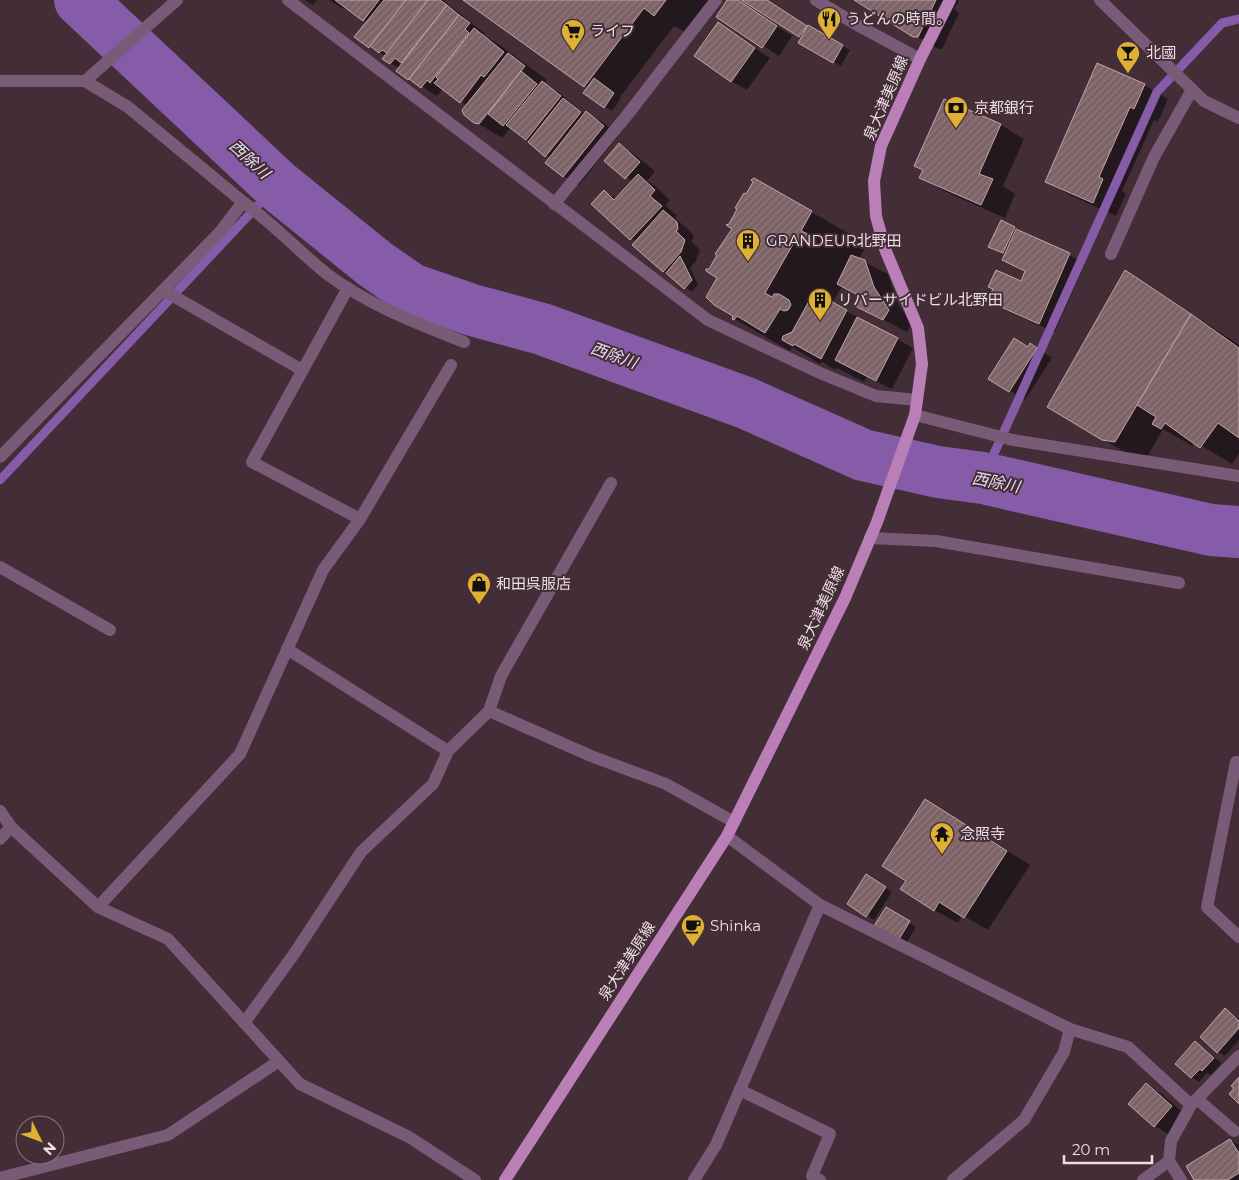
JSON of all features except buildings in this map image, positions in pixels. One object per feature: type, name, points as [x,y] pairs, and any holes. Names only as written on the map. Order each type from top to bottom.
[{"type":"main road","name":"泉大津美原線","points":[[505,1180],[727,836],[845,598],[877,522],[913,421],[922,364],[918,328],[885,249],[876,216],[874,181],[881,146],[920,59],[950,0]]},
{"type":"street","points":[[85,81],[177,0]]},
{"type":"street","points":[[288,0],[708,320],[820,373],[876,396],[917,400]]},
{"type":"street","points":[[554,204],[628,114],[716,0]]},
{"type":"street","points":[[816,0],[920,59]]},
{"type":"street","points":[[1100,0],[1204,101],[1239,118]]},
{"type":"street","points":[[0,81],[85,81],[128,107],[328,274],[348,288],[378,306],[464,342]]},
{"type":"street","points":[[1111,254],[1154,157],[1192,90]]},
{"type":"street","points":[[0,457],[220,232],[244,203]]},
{"type":"street","points":[[348,288],[252,462],[360,519]]},
{"type":"street","points":[[163,290],[302,370]]},
{"type":"street","points":[[98,907],[240,754],[322,570],[360,519],[452,365]]},
{"type":"street","points":[[913,421],[990,434],[1013,440],[1239,476]]},
{"type":"street","points":[[244,1023],[298,947],[361,852],[433,784],[448,751],[489,711],[501,676],[610,484]]},
{"type":"street","points":[[870,538],[936,541],[1180,582]]},
{"type":"street","points":[[0,567],[110,630]]},
{"type":"street","points":[[287,649],[448,751]]},
{"type":"street","points":[[489,711],[591,756],[666,784],[734,822]]},
{"type":"street","points":[[1236,762],[1207,907],[1239,937]]},
{"type":"street","points":[[0,811],[11,827],[98,907],[168,939],[300,1084],[409,1137],[475,1180]]},
{"type":"street","points":[[0,839],[11,827]]},
{"type":"street","points":[[727,836],[820,905],[1070,1029],[1128,1047],[1194,1102],[1234,1131]]},
{"type":"street","points":[[694,1180],[716,1145],[820,905]]},
{"type":"street","points":[[953,1180],[1024,1120],[1064,1052],[1070,1029]]},
{"type":"street","points":[[1181,1180],[1169,1161],[1171,1141],[1194,1102],[1239,1056]]},
{"type":"street","points":[[0,1178],[168,1135],[279,1060]]},
{"type":"street","points":[[740,1090],[830,1134],[812,1176],[820,1180]]},
{"type":"street","points":[[1142,1180],[1169,1161]]},
{"type":"waterway","name":"西除川","points":[[80,0],[277,185],[375,264],[411,289],[472,310],[542,329],[746,403],[863,455],[938,472],[983,478],[1211,530],[1239,532]]},
{"type":"waterway","points":[[983,478],[1157,92],[1222,23],[1239,19]]},
{"type":"waterway","points":[[0,480],[277,185]]},
{"type":"place","name":"うどんの時間。","points":[[829,40]]},
{"type":"place","name":"ライフ","points":[[573,52]]},
{"type":"place","name":"北國","points":[[1128,74]]},
{"type":"place","name":"京都銀行","points":[[956,129]]},
{"type":"place","name":"GRANDEUR北野田","points":[[748,262]]},
{"type":"place","name":"リバーサイドビル北野田","points":[[820,321]]},
{"type":"place","name":"和田呉服店","points":[[479,605]]},
{"type":"place","name":"念照寺","points":[[942,855]]},
{"type":"place","name":"Shinka","points":[[693,947]]}]
